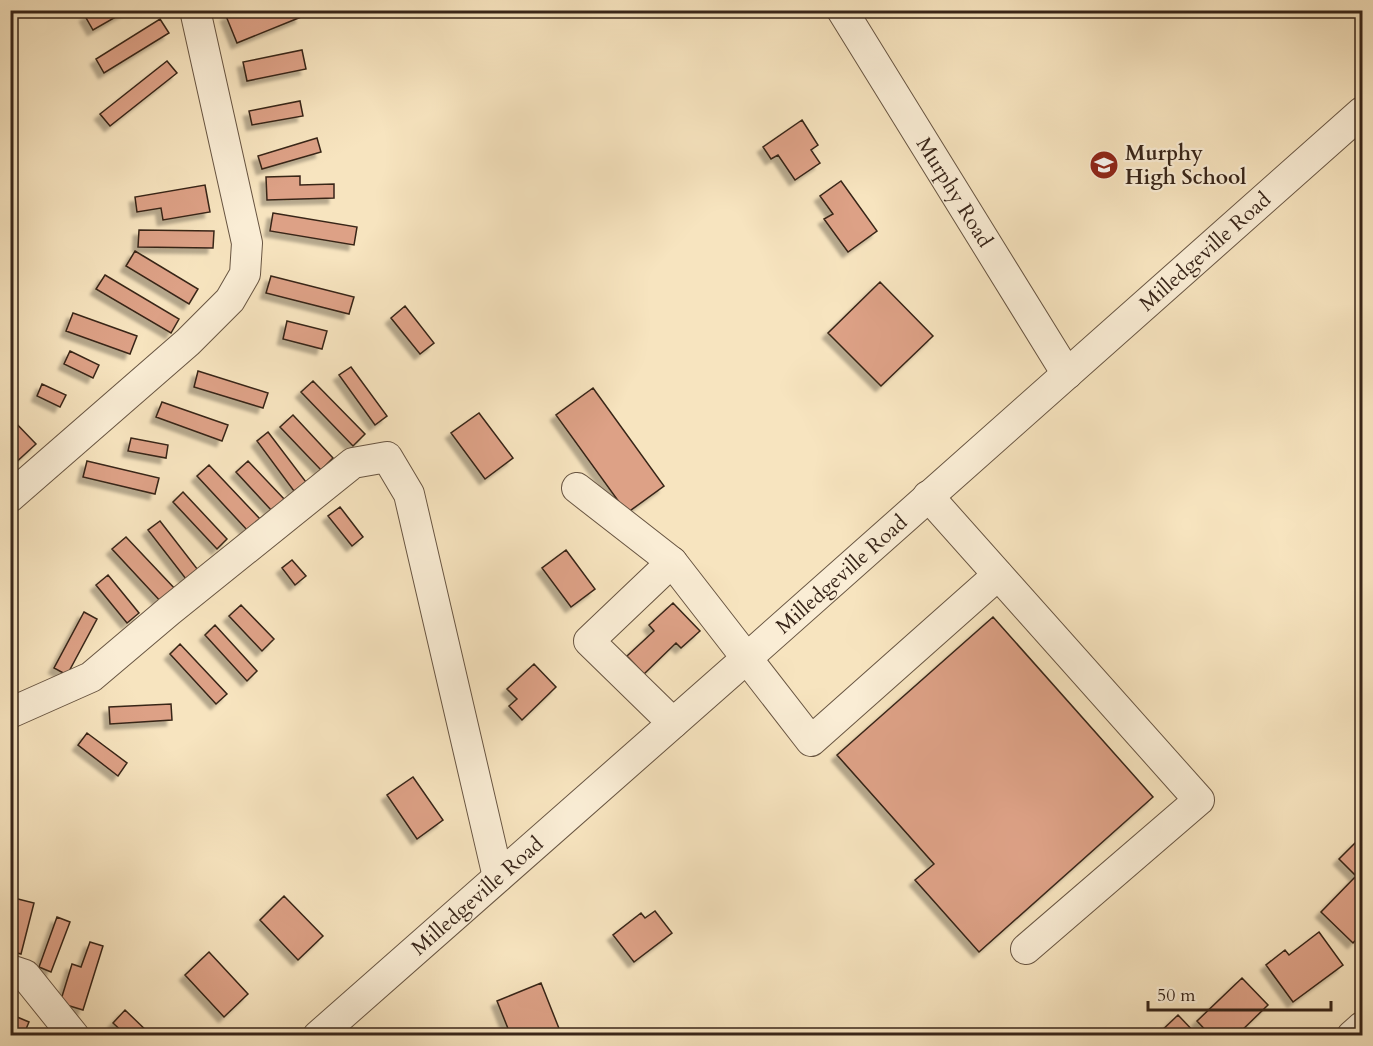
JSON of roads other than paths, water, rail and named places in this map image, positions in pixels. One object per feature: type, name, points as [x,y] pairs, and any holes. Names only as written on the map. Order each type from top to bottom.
[{"type":"street","points":[[10,498],[188,342],[230,300],[245,274],[247,243],[195,10]]},
{"type":"street","name":"Murphy Road","points":[[842,10],[1067,374]]},
{"type":"street","name":"Milledgeville Road","points":[[318,1035],[1362,112]]},
{"type":"street","points":[[10,713],[91,677],[169,611],[353,464],[387,457],[409,494],[498,877]]},
{"type":"street","points":[[577,488],[672,562],[811,741],[999,575]]},
{"type":"street","points":[[928,496],[1199,800],[1026,949]]},
{"type":"street","points":[[672,562],[589,641],[673,723]]},
{"type":"street","points":[[10,970],[25,975],[74,1035]]},
{"type":"street","points":[[1352,1035],[1362,1027]]},
{"type":"place","name":"Murphy High School","points":[[1104,165]]}]
